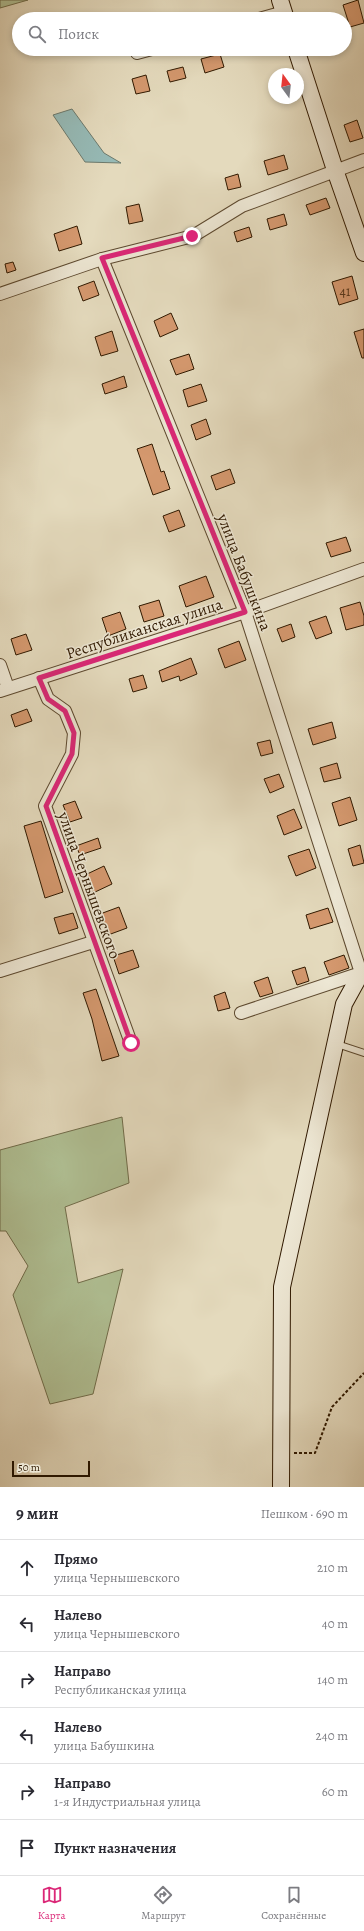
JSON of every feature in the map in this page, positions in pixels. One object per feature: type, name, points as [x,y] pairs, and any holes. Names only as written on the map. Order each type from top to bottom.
[{"type":"main road","points":[[298,56],[334,170],[364,253]]},
{"type":"main road","points":[[281,1487],[282,1287],[344,1004],[362,972]]},
{"type":"street","points":[[0,294],[102,258],[192,236],[242,206],[334,170],[364,160]]},
{"type":"street","name":"улица Бабушкина","points":[[102,258],[245,612],[362,972]]},
{"type":"street","name":"Республиканская улица","points":[[4,689],[245,612],[364,569]]},
{"type":"street","points":[[0,665],[4,689]]},
{"type":"street","name":"улица Чернышевского","points":[[39,678],[48,699],[65,711],[74,733],[72,754],[46,806],[93,942],[131,1043]]},
{"type":"street","points":[[0,971],[93,942]]},
{"type":"street","points":[[241,1013],[362,972]]},
{"type":"lane","points":[[335,1044],[364,1053]]},
{"type":"path","points":[[281,1452],[314,1453],[332,1407],[364,1374]]},
{"type":"green space","points":[[0,0],[28,0],[0,8]]},
{"type":"green space","points":[[122,1117],[129,1183],[65,1207],[78,1283],[123,1269],[93,1394],[50,1404],[13,1295],[28,1266],[6,1231],[0,1231],[0,1150]]},
{"type":"water","points":[[72,109],[104,153],[121,163],[85,162],[53,115]]},
{"type":"building","points":[[358,0],[364,23],[352,26],[352,12],[345,12],[343,5]]},
{"type":"building","points":[[212,56],[221,56],[224,67],[205,73],[201,59]]},
{"type":"building","points":[[183,67],[186,78],[170,82],[167,71]]},
{"type":"building","points":[[146,75],[150,91],[136,94],[132,79]]},
{"type":"building","points":[[357,120],[363,138],[350,142],[344,125]]},
{"type":"building","points":[[284,155],[288,169],[268,175],[264,161]]},
{"type":"building","points":[[238,174],[241,187],[228,190],[225,178]]},
{"type":"building","points":[[326,198],[330,208],[310,215],[306,205]]},
{"type":"building","points":[[139,204],[143,221],[129,224],[126,207]]},
{"type":"building","points":[[284,214],[287,225],[270,230],[267,219]]},
{"type":"building","points":[[77,226],[82,244],[59,251],[54,234]]},
{"type":"building","points":[[249,227],[252,237],[237,242],[234,232]]},
{"type":"building","points":[[13,262],[16,270],[7,273],[5,264]]},
{"type":"building","points":[[352,276],[358,299],[339,305],[332,282]]},
{"type":"building","points":[[94,281],[99,295],[83,301],[78,287]]},
{"type":"building","points":[[171,313],[178,329],[160,337],[154,321]]},
{"type":"building","points":[[364,329],[364,358],[362,358],[354,332]]},
{"type":"building","points":[[112,331],[118,351],[101,356],[95,337]]},
{"type":"building","points":[[189,354],[194,369],[176,375],[170,360]]},
{"type":"building","points":[[124,376],[127,387],[105,394],[102,384]]},
{"type":"building","points":[[201,384],[207,401],[188,407],[183,390]]},
{"type":"building","points":[[206,419],[211,434],[196,440],[191,425]]},
{"type":"building","points":[[152,444],[161,472],[164,471],[170,489],[153,495],[137,449]]},
{"type":"building","points":[[230,469],[235,483],[216,490],[211,476]]},
{"type":"building","points":[[179,510],[185,526],[169,532],[163,516]]},
{"type":"building","points":[[346,537],[351,551],[331,557],[326,543]]},
{"type":"building","points":[[206,576],[214,597],[186,607],[179,586]]},
{"type":"building","points":[[159,600],[164,616],[144,622],[139,606]]},
{"type":"building","points":[[360,602],[364,616],[364,625],[346,630],[340,608]]},
{"type":"building","points":[[120,612],[126,629],[108,636],[102,618]]},
{"type":"building","points":[[326,616],[332,633],[316,639],[309,622]]},
{"type":"building","points":[[291,624],[295,637],[282,642],[277,629]]},
{"type":"building","points":[[26,634],[32,650],[16,655],[11,639]]},
{"type":"building","points":[[239,641],[246,660],[225,668],[218,649]]},
{"type":"building","points":[[191,658],[197,674],[180,681],[179,676],[162,682],[159,671]]},
{"type":"building","points":[[143,675],[147,688],[133,692],[129,679]]},
{"type":"building","points":[[27,709],[32,721],[15,727],[11,715]]},
{"type":"building","points":[[332,722],[336,738],[313,745],[308,729]]},
{"type":"building","points":[[270,740],[273,753],[261,756],[257,743]]},
{"type":"building","points":[[337,763],[341,778],[324,782],[320,768]]},
{"type":"building","points":[[279,774],[284,787],[270,793],[264,779]]},
{"type":"building","points":[[350,797],[357,820],[339,826],[332,803]]},
{"type":"building","points":[[75,801],[82,818],[70,822],[63,805]]},
{"type":"building","points":[[294,809],[302,828],[284,835],[277,816]]},
{"type":"building","points":[[41,821],[63,892],[45,898],[24,826]]},
{"type":"building","points":[[98,838],[101,848],[80,855],[76,846]]},
{"type":"building","points":[[360,845],[364,863],[353,866],[348,849]]},
{"type":"building","points":[[309,849],[316,868],[296,876],[288,856]]},
{"type":"building","points":[[104,866],[112,884],[93,893],[85,875]]},
{"type":"building","points":[[119,907],[127,928],[108,935],[100,914]]},
{"type":"building","points":[[328,908],[333,922],[310,929],[306,915]]},
{"type":"building","points":[[73,913],[78,928],[59,934],[54,918]]},
{"type":"building","points":[[133,950],[139,967],[119,974],[113,956]]},
{"type":"building","points":[[344,955],[349,968],[329,975],[324,962]]},
{"type":"building","points":[[305,967],[309,981],[297,985],[292,971]]},
{"type":"building","points":[[268,977],[273,993],[260,997],[254,982]]},
{"type":"building","points":[[96,989],[119,1056],[102,1061],[92,1019],[83,993]]},
{"type":"building","points":[[225,992],[230,1008],[218,1011],[214,996]]},
{"type":"route","points":[[131,1043],[93,942],[46,806],[72,754],[74,733],[65,711],[48,699],[39,678],[245,612],[102,258],[192,236]]}]
